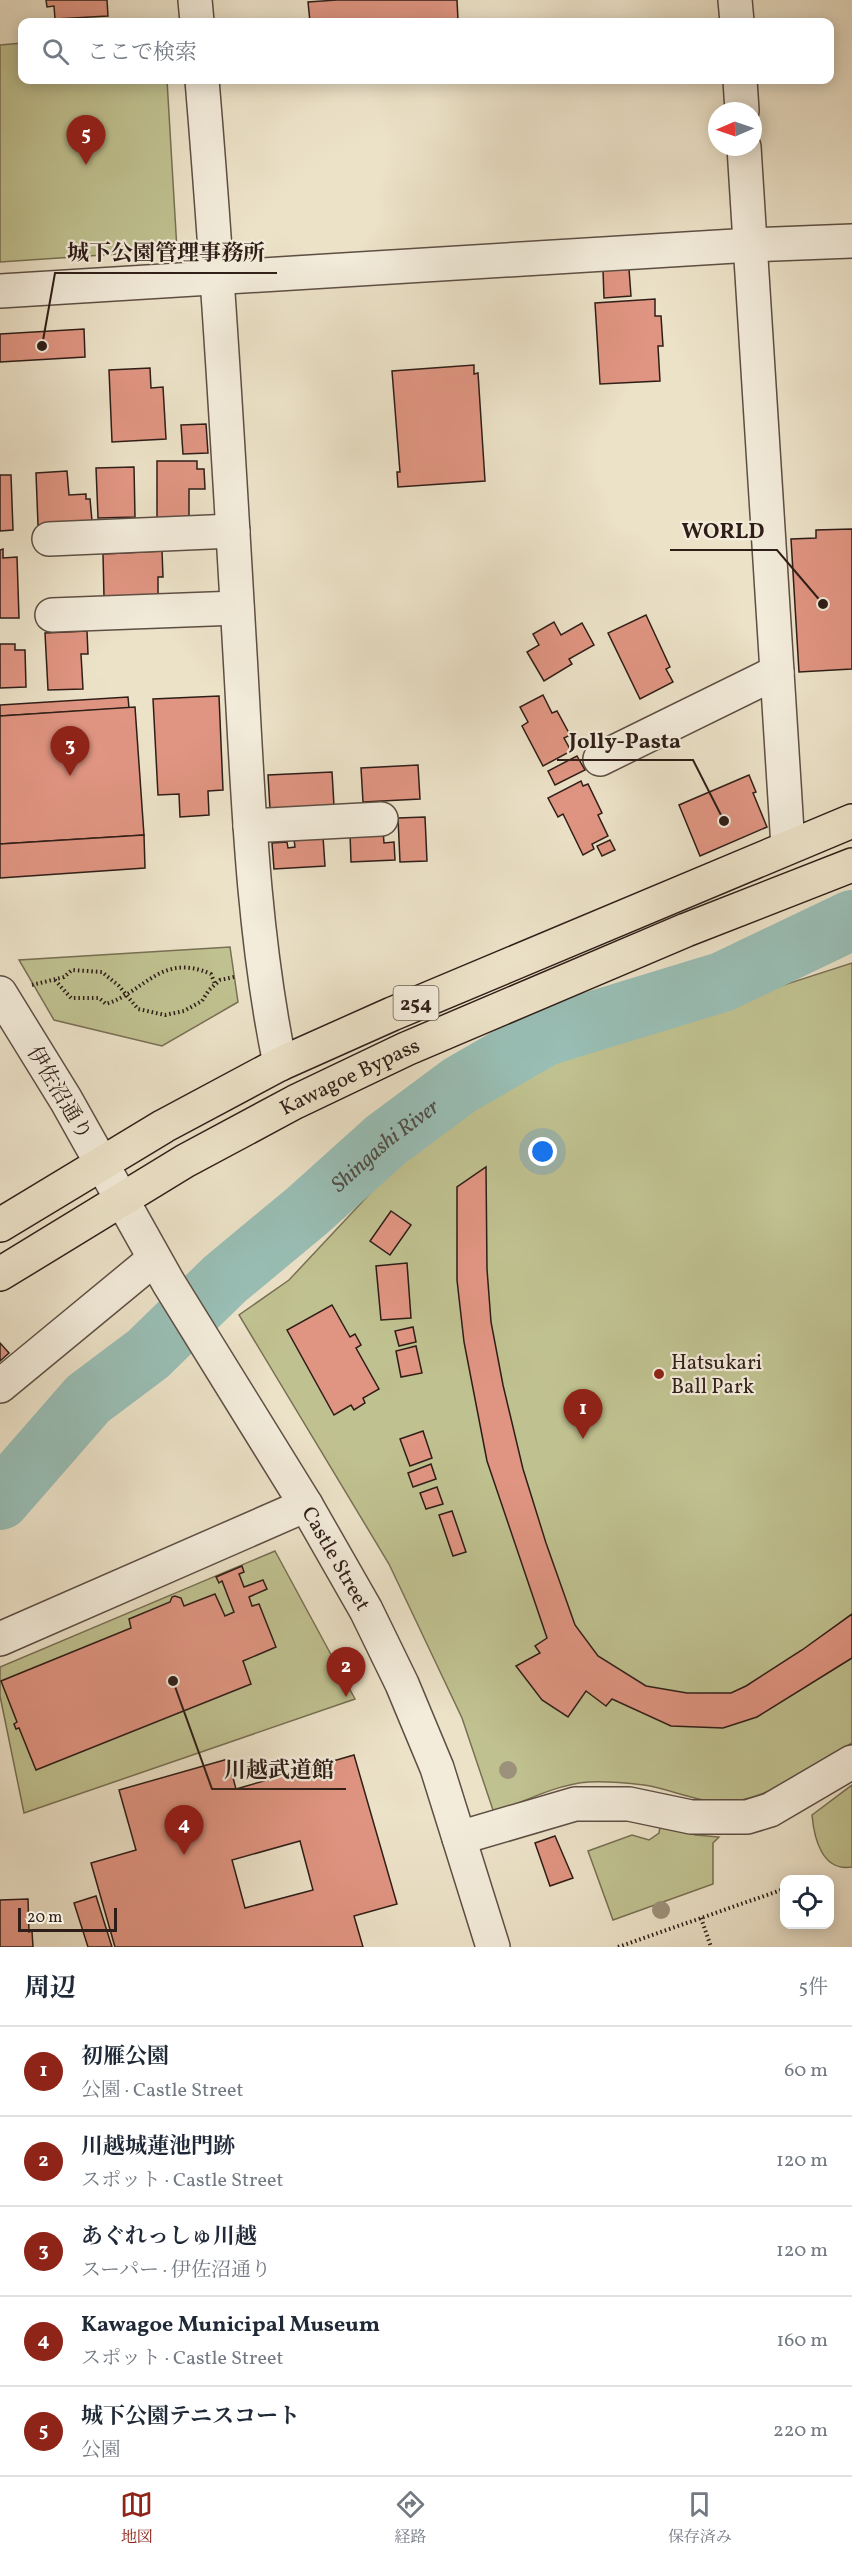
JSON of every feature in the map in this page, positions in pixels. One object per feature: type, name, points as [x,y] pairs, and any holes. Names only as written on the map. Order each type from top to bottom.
[{"type":"highway","name":"Kawagoe Bypass","points":[[0,1225],[164,1126],[280,1064],[392,1014],[852,821]]},
{"type":"highway","name":"Kawagoe Bypass","points":[[0,1274],[185,1161],[295,1101],[406,1049],[686,930],[852,865]]},
{"type":"street","points":[[195,0],[197,18]]},
{"type":"street","points":[[735,0],[736,18]]},
{"type":"street","points":[[202,84],[218,278],[250,826],[266,999],[280,1064]]},
{"type":"street","points":[[740,84],[741,102]]},
{"type":"street","points":[[745,156],[788,847]]},
{"type":"street","points":[[0,291],[751,245],[852,241]]},
{"type":"street","points":[[49,539],[233,531]]},
{"type":"street","points":[[52,615],[237,608]]},
{"type":"street","points":[[600,759],[777,672]]},
{"type":"street","points":[[250,826],[381,819]]},
{"type":"street","name":"伊佐沼通り","points":[[14,990],[121,1199]]},
{"type":"street","name":"Castle Street","points":[[121,1199],[161,1271],[306,1505],[366,1610],[402,1684],[437,1768],[493,1947]]},
{"type":"street","points":[[0,1386],[161,1271]]},
{"type":"street","points":[[0,1639],[306,1505]]},
{"type":"street","points":[[459,1838],[575,1804],[629,1804],[691,1817],[747,1817],[770,1810],[852,1762]]},
{"type":"path","points":[[55,980],[71,998],[99,998],[106,1004],[119,1000],[124,994],[151,978],[181,968],[200,969],[211,974],[215,984]]},
{"type":"path","points":[[14,990],[64,977],[72,970],[102,972],[119,986],[138,1009],[165,1015],[184,1011],[202,1001],[220,980],[243,975]]},
{"type":"path","points":[[618,1947],[780,1890]]},
{"type":"path","points":[[701,1918],[711,1947]]},
{"type":"green space","points":[[18,43],[18,84],[167,84],[177,250],[0,262],[0,45]]},
{"type":"green space","points":[[230,947],[238,1002],[162,1046],[54,1020],[19,960]]},
{"type":"green space","name":"Hatsukari Ball Park","points":[[852,963],[852,1743],[774,1789],[740,1800],[714,1801],[644,1785],[589,1782],[565,1786],[494,1813],[462,1718],[389,1564],[239,1315],[289,1280],[393,1169],[500,1078],[586,1040],[635,1033]]},
{"type":"green space","points":[[275,1551],[355,1699],[24,1813],[0,1696],[0,1667]]},
{"type":"green space","points":[[852,1785],[852,1867],[842,1867],[833,1864],[822,1852],[815,1834],[812,1815]]},
{"type":"green space","points":[[660,1827],[696,1835],[719,1837],[713,1843],[713,1884],[613,1920],[588,1851],[632,1835],[649,1840],[659,1833]]},
{"type":"building","points":[[46,0],[107,0],[108,16],[55,18],[54,6],[47,7]]},
{"type":"building","points":[[457,0],[458,18],[310,18],[308,2]]},
{"type":"building","points":[[629,269],[631,296],[604,298],[603,270]]},
{"type":"building","points":[[655,299],[655,316],[661,316],[663,346],[658,346],[660,381],[600,384],[595,303]]},
{"type":"building","points":[[84,329],[85,357],[0,362],[0,334]]},
{"type":"building","points":[[474,365],[474,374],[478,373],[485,481],[398,487],[397,472],[400,472],[392,371]]},
{"type":"building","points":[[150,368],[151,388],[163,387],[166,439],[112,442],[109,370]]},
{"type":"building","points":[[206,424],[208,453],[183,454],[181,425]]},
{"type":"building","points":[[157,461],[197,461],[197,469],[204,469],[205,489],[189,489],[189,520],[157,520]]},
{"type":"building","points":[[134,467],[135,517],[98,518],[96,468]]},
{"type":"building","points":[[67,471],[69,495],[86,494],[86,499],[90,499],[92,521],[38,525],[36,473]]},
{"type":"building","points":[[0,475],[11,475],[13,530],[0,531]]},
{"type":"building","points":[[852,529],[852,669],[799,672],[791,539],[816,538],[816,530]]},
{"type":"building","points":[[3,549],[3,558],[17,557],[19,618],[0,618],[0,550]]},
{"type":"building","points":[[162,551],[163,577],[158,577],[158,595],[104,597],[103,554]]},
{"type":"building","points":[[646,615],[670,667],[666,669],[673,682],[640,699],[608,633]]},
{"type":"building","points":[[554,622],[561,635],[582,623],[594,645],[569,659],[572,664],[544,681],[527,652],[539,645],[533,634]]},
{"type":"building","points":[[87,631],[88,654],[81,654],[83,689],[48,690],[45,633]]},
{"type":"building","points":[[0,644],[15,644],[15,650],[25,650],[26,687],[0,688]]},
{"type":"building","points":[[543,695],[552,713],[557,711],[570,735],[564,738],[571,751],[543,766],[522,726],[528,722],[520,707]]},
{"type":"building","points":[[219,696],[223,790],[208,791],[209,815],[180,817],[179,794],[158,795],[153,699]]},
{"type":"building","points":[[128,697],[129,708],[0,716],[0,705]]},
{"type":"building","points":[[135,707],[144,835],[0,844],[0,716]]},
{"type":"building","points":[[577,756],[585,770],[555,785],[548,771]]},
{"type":"building","points":[[418,765],[420,799],[363,802],[361,768]]},
{"type":"building","points":[[332,772],[334,806],[270,809],[268,775]]},
{"type":"building","points":[[749,775],[756,792],[753,793],[767,827],[700,856],[679,805]]},
{"type":"building","points":[[581,781],[583,786],[588,784],[602,813],[598,815],[608,836],[592,844],[594,849],[583,855],[563,814],[558,817],[548,798]]},
{"type":"building","points":[[425,817],[427,861],[400,862],[398,818]]},
{"type":"building","points":[[383,830],[384,843],[394,842],[395,860],[351,862],[350,833]]},
{"type":"building","points":[[144,835],[145,868],[0,878],[0,844]]},
{"type":"building","points":[[323,837],[325,866],[274,869],[272,843],[287,842],[288,848],[295,847],[294,839]]},
{"type":"building","points":[[610,840],[615,850],[602,856],[597,846]]},
{"type":"building","points":[[486,1167],[487,1269],[491,1322],[503,1385],[523,1469],[546,1543],[575,1625],[598,1656],[646,1686],[687,1693],[731,1693],[802,1650],[852,1614],[852,1658],[757,1717],[723,1728],[671,1726],[612,1699],[606,1706],[586,1691],[568,1717],[542,1700],[516,1666],[540,1653],[535,1646],[547,1638],[487,1461],[464,1342],[457,1280],[457,1187]]},
{"type":"building","points":[[391,1211],[411,1225],[390,1255],[370,1241]]},
{"type":"building","points":[[407,1263],[411,1318],[381,1320],[376,1266]]},
{"type":"building","points":[[332,1305],[350,1337],[355,1334],[361,1345],[356,1348],[379,1389],[363,1398],[365,1403],[354,1410],[351,1405],[334,1415],[287,1330]]},
{"type":"building","points":[[413,1327],[416,1342],[399,1346],[395,1331]]},
{"type":"building","points":[[0,1343],[9,1353],[0,1361]]},
{"type":"building","points":[[416,1346],[422,1373],[401,1377],[396,1351]]},
{"type":"building","points":[[423,1431],[432,1458],[410,1466],[400,1439]]},
{"type":"building","points":[[431,1464],[436,1479],[413,1487],[408,1473]]},
{"type":"building","points":[[437,1487],[443,1504],[426,1509],[420,1493]]},
{"type":"building","points":[[452,1511],[466,1552],[453,1556],[439,1515]]},
{"type":"building","points":[[242,1566],[244,1572],[239,1574],[244,1587],[263,1580],[267,1589],[249,1597],[252,1606],[259,1604],[276,1647],[243,1661],[251,1684],[36,1770],[19,1728],[16,1729],[14,1724],[17,1722],[1,1681],[131,1628],[129,1619],[170,1602],[175,1596],[181,1598],[184,1606],[215,1594],[225,1616],[234,1612],[222,1581],[219,1583],[216,1577]]},
{"type":"building","points":[[354,1755],[397,1904],[354,1916],[363,1947],[115,1947],[91,1863],[136,1850],[119,1790],[228,1759],[236,1789]],"holes":[[[300,1841],[313,1890],[245,1908],[232,1860]]]},
{"type":"building","points":[[555,1836],[573,1878],[550,1886],[535,1843]]},
{"type":"building","points":[[96,1896],[112,1947],[88,1947],[74,1903]]},
{"type":"building","points":[[28,1899],[29,1932],[32,1931],[33,1947],[0,1947],[0,1900]]},
{"type":"waterway","name":"Shingashi River","points":[[0,1500],[88,1399],[148,1354],[225,1279],[307,1211],[386,1140],[460,1085],[545,1036],[722,982],[852,920]]},
{"type":"place","name":"城下公園テニスコート","points":[[86,165]]},
{"type":"place","name":"城下公園管理事務所","points":[[42,346]]},
{"type":"place","name":"WORLD","points":[[823,604]]},
{"type":"place","name":"あぐれっしゅ川越","points":[[70,776]]},
{"type":"place","name":"Jolly-Pasta","points":[[724,821]]},
{"type":"place","name":"Hatsukari Ball Park","points":[[659,1374]]},
{"type":"place","name":"初雁公園","points":[[583,1439]]},
{"type":"place","name":"川越武道館","points":[[173,1681]]},
{"type":"place","name":"川越城蓮池門跡","points":[[346,1697]]},
{"type":"place","name":"Kawagoe Municipal Museum","points":[[184,1855]]}]
